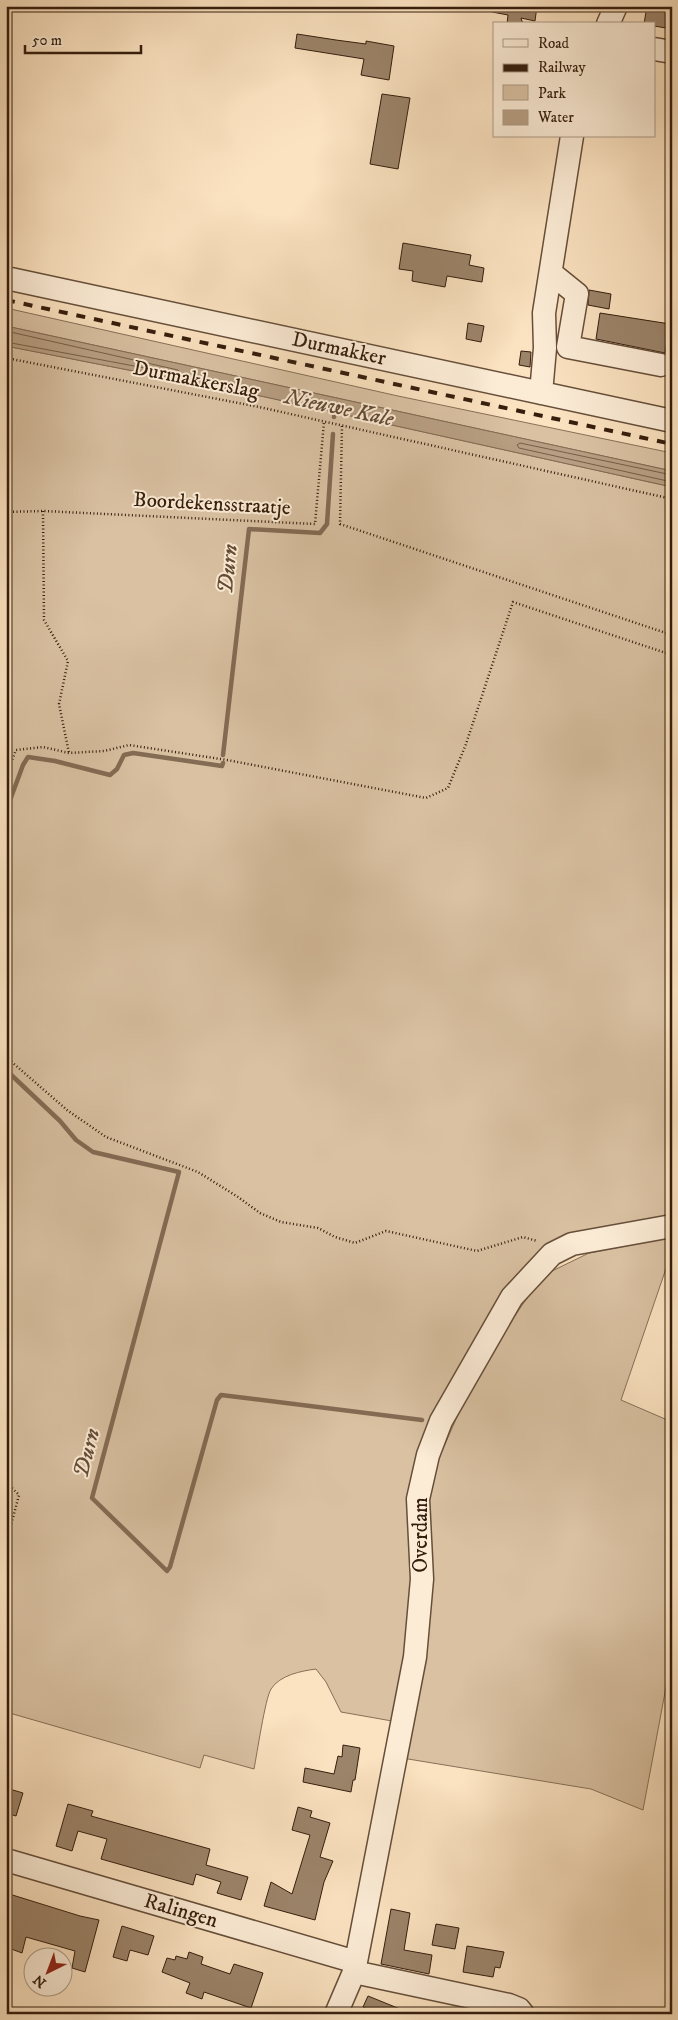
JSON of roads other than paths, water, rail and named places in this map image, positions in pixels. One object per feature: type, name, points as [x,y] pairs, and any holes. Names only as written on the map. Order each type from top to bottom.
[{"type":"street","points":[[609,22],[616,6]]},
{"type":"street","points":[[656,49],[672,52]]},
{"type":"street","points":[[541,393],[545,348],[544,313],[572,138]]},
{"type":"street","points":[[551,273],[577,294],[568,347],[662,365]]},
{"type":"street","name":"Durmakker","points":[[6,278],[672,421]]},
{"type":"street","name":"Overdam","points":[[336,2014],[355,1967],[415,1657],[422,1579],[418,1499],[428,1455],[441,1421],[512,1297],[552,1254],[572,1244],[672,1226]]},
{"type":"street","name":"Ralingen","points":[[6,1860],[355,1967],[509,2005],[519,2009],[523,2014]]},
{"type":"water","name":"Nieuwe Kale","points":[[6,326],[672,471],[672,487],[261,396],[6,346]]},
{"type":"waterway","name":"Durn","points":[[334,417],[335,406]]},
{"type":"waterway","name":"Durn","points":[[223,755],[249,529],[320,533],[327,524],[333,434]]},
{"type":"waterway","name":"Durn","points":[[6,811],[23,765],[28,757],[55,761],[110,775],[117,769],[124,755],[133,753],[222,766],[223,763]]},
{"type":"waterway","name":"Durn","points":[[6,1070],[60,1121],[76,1140],[93,1152],[179,1172],[92,1498],[167,1571],[170,1567],[217,1400],[221,1395],[422,1420]]},
{"type":"railway","points":[[6,300],[672,444]]}]
